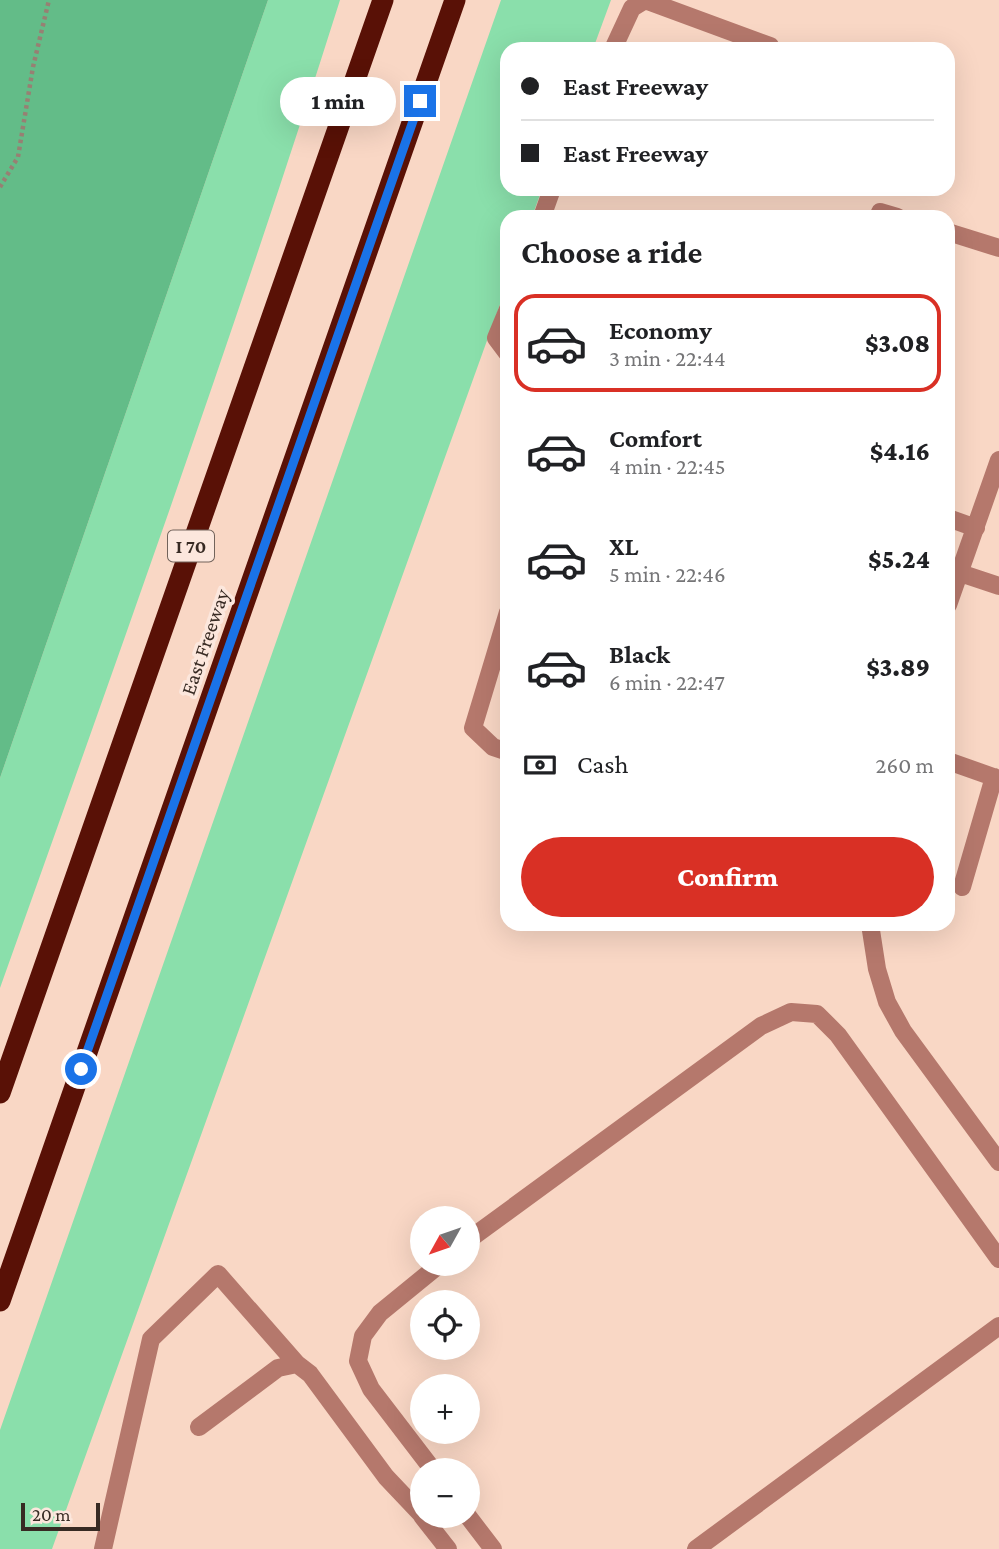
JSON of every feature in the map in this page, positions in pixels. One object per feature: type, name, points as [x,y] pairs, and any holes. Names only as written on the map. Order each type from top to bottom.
[{"type":"highway","name":"East Freeway","points":[[0,1093],[383,0]]},
{"type":"highway","name":"East Freeway","points":[[0,1301],[455,0]]},
{"type":"street","points":[[616,42],[632,8],[645,0],[759,42]]},
{"type":"street","points":[[955,234],[999,248]]},
{"type":"street","points":[[955,586],[976,528],[994,493],[999,460]]},
{"type":"street","points":[[955,520],[976,528]]},
{"type":"street","points":[[960,573],[999,586]]},
{"type":"street","points":[[500,638],[473,727],[493,747],[500,749]]},
{"type":"street","points":[[955,763],[996,778],[962,887]]},
{"type":"street","points":[[871,931],[877,970],[887,1002],[903,1031],[999,1162]]},
{"type":"street","points":[[480,1231],[761,1026],[791,1012],[817,1014],[838,1035],[999,1259]]},
{"type":"street","points":[[103,1549],[151,1339],[218,1274],[297,1363],[310,1374],[386,1477],[410,1502]]},
{"type":"street","points":[[424,1458],[371,1390],[358,1361],[363,1336],[380,1313],[425,1276]]},
{"type":"street","points":[[696,1549],[999,1326]]},
{"type":"street","points":[[199,1427],[278,1368],[297,1363]]},
{"type":"street","points":[[432,1528],[448,1549]]},
{"type":"street","points":[[477,1528],[493,1549]]},
{"type":"path","points":[[0,187],[18,157],[33,67],[49,0]]},
{"type":"green space","points":[[0,0],[268,0],[0,778]]},
{"type":"green space","points":[[268,0],[340,0],[217,372],[0,988],[0,778]]},
{"type":"green space","points":[[501,0],[611,0],[596,42],[500,42],[500,196],[540,196],[534,210],[500,210],[500,304],[52,1549],[0,1549],[0,1430]]},
{"type":"route","points":[[81,1069],[420,101]]}]
